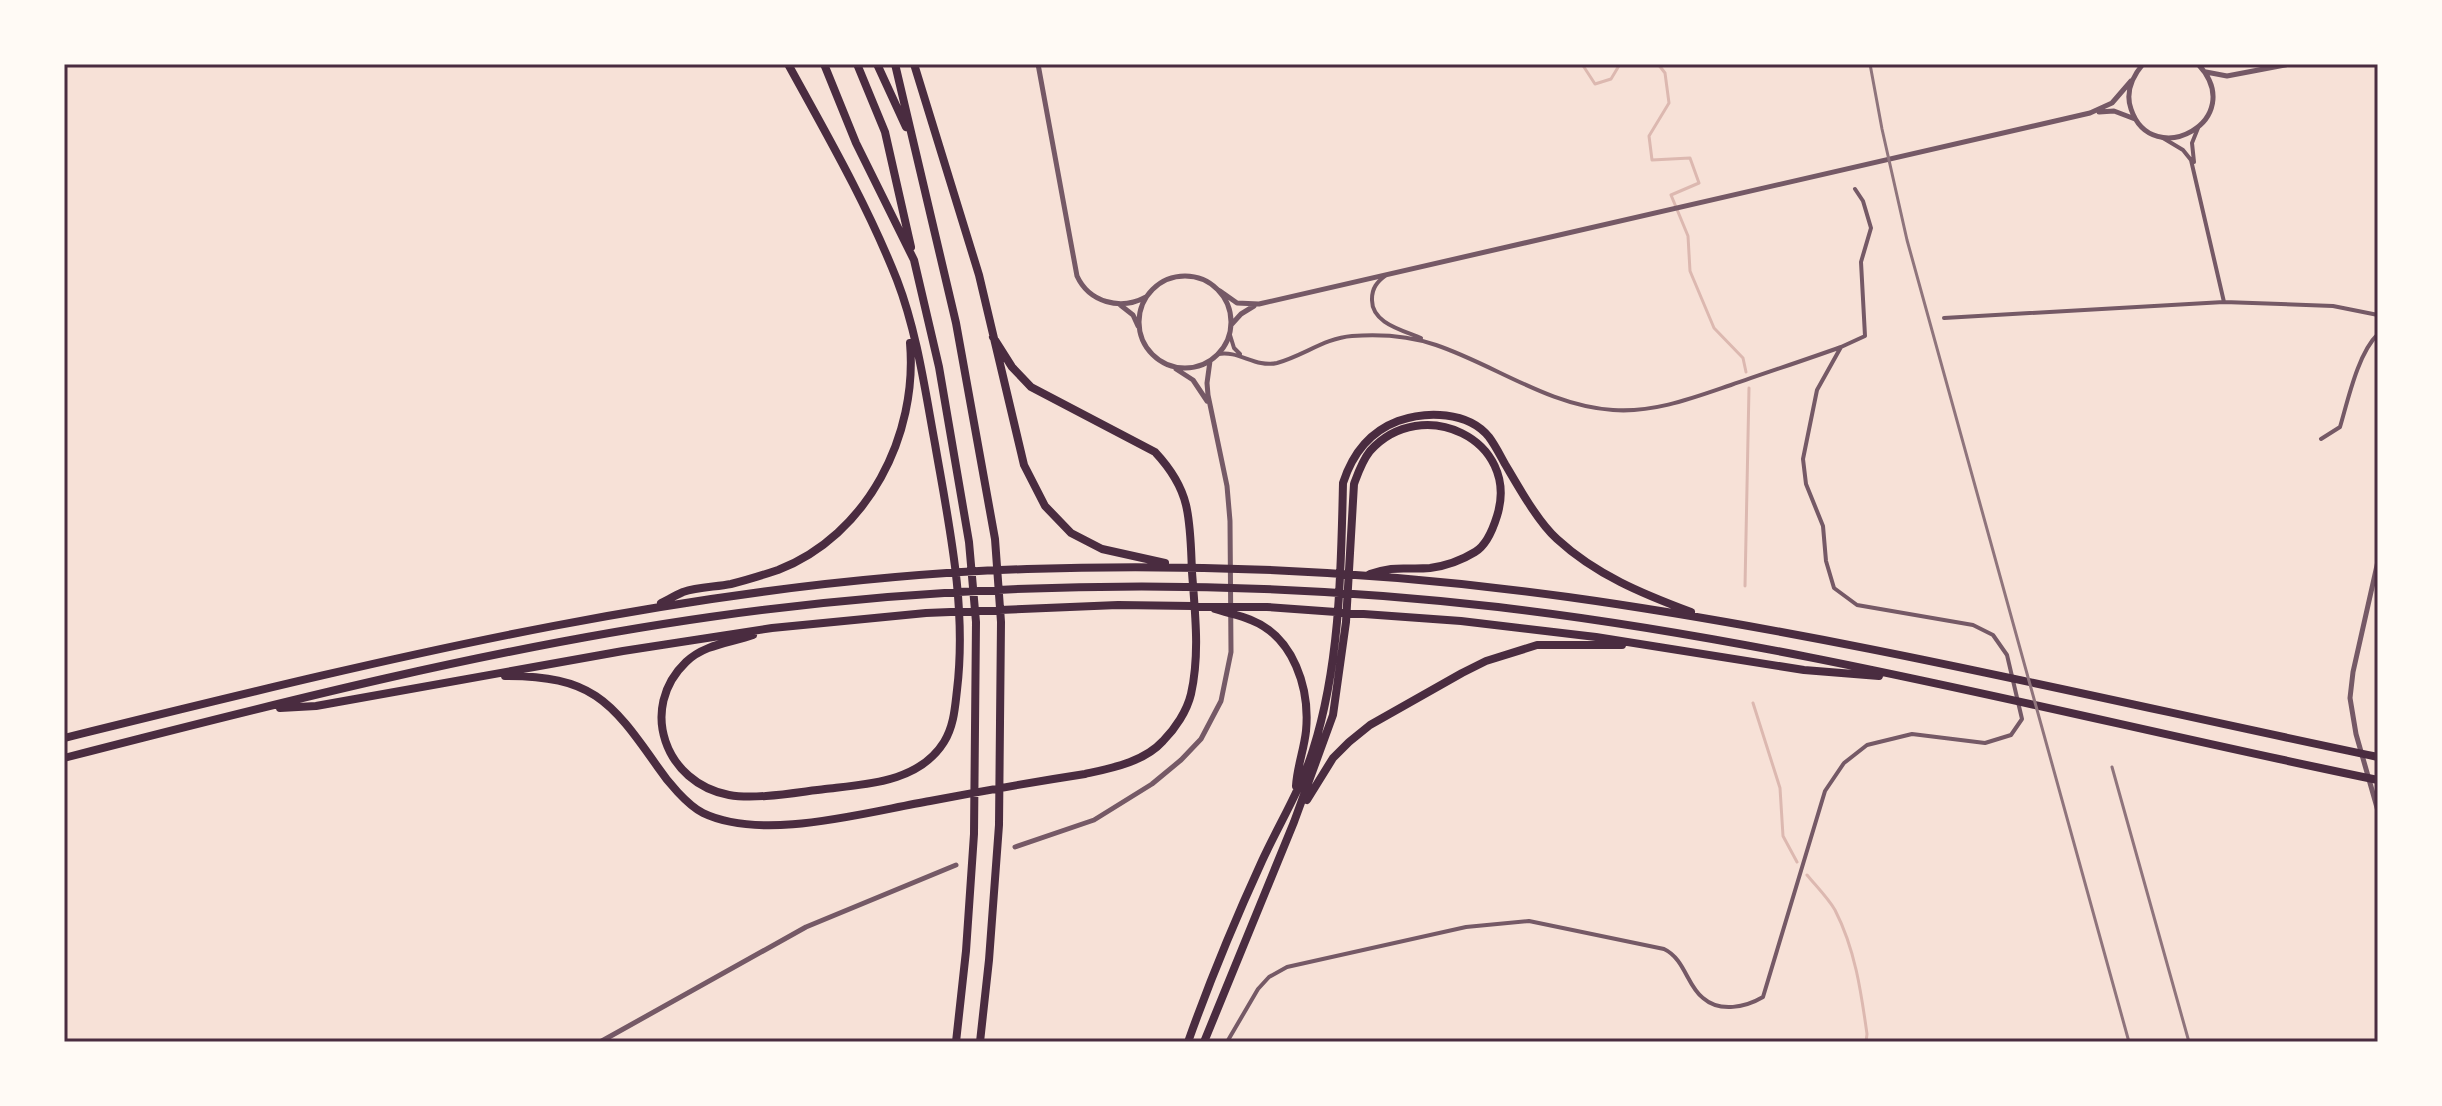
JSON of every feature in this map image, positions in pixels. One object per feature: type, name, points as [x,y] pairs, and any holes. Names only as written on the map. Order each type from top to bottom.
[{"type":"highway","points":[[772,628],[699,653],[686,662],[667,687],[661,711],[664,741],[680,769],[702,786],[731,795],[776,794],[874,783],[903,776],[923,763],[944,742],[954,719],[960,669],[960,622],[953,543],[925,389],[898,283],[859,193],[788,64]]},
{"type":"highway","points":[[824,64],[856,143],[914,260]]},
{"type":"highway","points":[[857,64],[885,132],[939,367],[969,542],[976,622],[972,872],[956,1042]]},
{"type":"highway","points":[[877,64],[912,139]]},
{"type":"highway","points":[[895,64],[956,323],[995,539],[1001,622],[999,825],[993,922],[980,1042]]},
{"type":"highway","points":[[914,64],[979,275],[1024,465],[1045,506],[1071,533],[1102,549],[1184,567]]},
{"type":"highway","points":[[652,607],[684,592],[731,584],[779,570],[816,549],[849,520],[887,468],[903,429],[911,385],[908,319]]},
{"type":"highway","points":[[481,677],[553,678],[581,687],[609,705],[667,781],[700,812],[734,824],[770,826],[836,818],[1085,774],[1123,765],[1162,743],[1184,714],[1191,695],[1197,641],[1189,529],[1179,486],[1155,452],[1031,387],[1012,367],[993,337]]},
{"type":"highway","points":[[1346,532],[1343,483],[1349,464],[1364,443],[1389,425],[1413,415],[1451,416],[1469,423],[1488,436],[1521,492],[1556,538],[1612,580],[1711,620]]},
{"type":"highway","points":[[1204,1042],[1294,822],[1333,715],[1346,532],[1354,484],[1361,466],[1370,451],[1390,435],[1416,425],[1431,423],[1447,426],[1475,440],[1496,467],[1502,500],[1493,530],[1479,550],[1450,564],[1429,568],[1388,567],[1365,575]]},
{"type":"highway","points":[[64,738],[373,663],[652,607],[929,574],[1022,569],[1184,567],[1365,575],[1528,592],[1711,620],[2378,757]]},
{"type":"highway","points":[[64,758],[503,654],[704,618],[853,600],[1066,587],[1146,586],[1369,596],[1495,607],[1668,631],[2013,699],[2378,780]]},
{"type":"highway","points":[[1175,605],[1216,610],[1253,620],[1271,633],[1291,656],[1302,682],[1307,713],[1296,795]]},
{"type":"highway","points":[[262,709],[316,706],[666,643],[772,628],[1032,607],[1175,605],[1361,612],[1506,626],[1804,670],[1915,679]]},
{"type":"highway","points":[[1188,1042],[1244,902],[1296,795],[1313,751],[1324,713],[1341,622]]},
{"type":"highway","points":[[1294,822],[1333,758],[1349,742],[1370,725],[1462,673],[1486,661],[1537,645],[1639,644]]},
{"type":"street","points":[[1038,64],[1077,276],[1082,288],[1091,296],[1127,308],[1153,356],[1193,380],[1200,387],[1210,410]]},
{"type":"street","points":[[2090,113],[2112,103],[2143,64]]},
{"type":"street","points":[[2160,136],[2182,137],[2198,128],[2211,110],[2211,84],[2198,64]]},
{"type":"street","points":[[2206,72],[2227,76],[2290,64]]},
{"type":"street","points":[[2131,81],[2129,105],[2135,119],[2143,128],[2183,150],[2191,160],[2224,302]]},
{"type":"street","points":[[1139,330],[1141,307],[1146,297],[1155,286],[1181,276],[1209,282],[1237,303],[1259,304],[2090,113],[2114,111],[2135,119]]},
{"type":"street","points":[[2196,176],[2192,143],[2198,128]]},
{"type":"street","points":[[1387,274],[1373,291],[1373,309],[1378,318],[1527,386],[1574,403],[1613,410],[1655,407],[1690,399],[1865,336],[1861,262],[1871,228],[1863,201],[1855,189]]},
{"type":"street","points":[[1220,291],[1231,312],[1230,335],[1234,348],[1245,358]]},
{"type":"street","points":[[1118,304],[1128,304],[1146,297]]},
{"type":"street","points":[[1944,318],[2224,302],[2333,306],[2378,315]]},
{"type":"street","points":[[1231,325],[1241,314],[1259,304]]},
{"type":"street","points":[[2321,439],[2340,427],[2370,341],[2378,334]]},
{"type":"street","points":[[1170,366],[1191,368],[1210,361],[1230,335]]},
{"type":"street","points":[[1218,354],[1231,353],[1255,363],[1278,363],[1323,343],[1348,336],[1414,339],[1438,345]]},
{"type":"street","points":[[1227,1042],[1258,989],[1269,977],[1287,967],[1466,927],[1529,921],[1664,949],[1672,953],[1703,998],[1725,1007],[1741,1007],[1754,1002],[1763,997],[1825,791],[1844,763],[1867,745],[1912,734],[1985,743],[2011,735],[2022,719],[2007,655],[1993,635],[1973,625],[1857,605],[1834,588],[1826,561],[1823,526],[1806,484],[1803,459],[1817,390],[1841,347]]},
{"type":"street","points":[[1015,847],[1094,820],[1152,784],[1201,739],[1221,701],[1231,652],[1230,521],[1224,471],[1210,410],[1207,383],[1210,361]]},
{"type":"street","points":[[2378,561],[2350,698],[2356,734],[2378,811]]},
{"type":"street","points":[[600,1042],[806,927],[956,865]]},
{"type":"waterway","points":[[1582,64],[1595,84],[1611,79],[1620,64]]},
{"type":"waterway","points":[[1658,64],[1665,73],[1669,103],[1649,136],[1652,160],[1690,158],[1699,183],[1671,195],[1688,236],[1690,271],[1714,328],[1743,358],[1746,372]]},
{"type":"waterway","points":[[1745,586],[1749,388]]},
{"type":"waterway","points":[[1753,703],[1780,788],[1783,836],[1797,862]]},
{"type":"waterway","points":[[1807,875],[1835,910],[1848,940],[1860,986],[1866,1042]]},
{"type":"railway","points":[[1870,64],[1907,240],[2129,1042]]},
{"type":"railway","points":[[2112,767],[2189,1042]]}]
